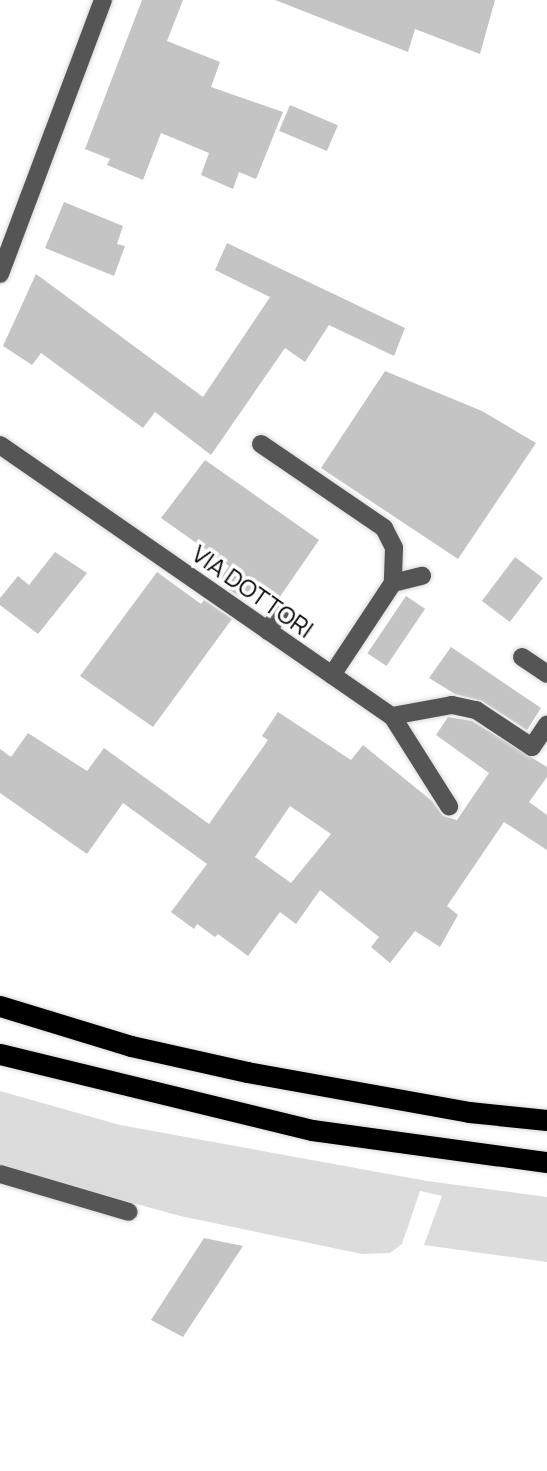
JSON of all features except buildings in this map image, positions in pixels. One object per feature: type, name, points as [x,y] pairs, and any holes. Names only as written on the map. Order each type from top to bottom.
[{"type":"highway","points":[[0,1006],[131,1046],[247,1072],[469,1112],[547,1120]]},
{"type":"highway","points":[[0,1054],[312,1130],[547,1162]]},
{"type":"street","points":[[0,274],[103,0]]},
{"type":"street","points":[[261,444],[384,528],[394,548],[394,583],[332,675]]},
{"type":"street","name":"VIA DOTTORI","points":[[0,445],[392,716],[449,806]]},
{"type":"street","points":[[394,583],[422,576]]},
{"type":"street","points":[[268,631],[281,612]]},
{"type":"street","points":[[522,657],[547,674]]},
{"type":"street","points":[[392,716],[452,705],[476,710],[532,747],[547,725]]},
{"type":"street","points":[[0,1174],[129,1212]]},
{"type":"shaded area","points":[[0,1091],[120,1125],[427,1181],[547,1197],[547,1262],[424,1245],[442,1196],[420,1191],[402,1244],[390,1253],[362,1254],[180,1216],[0,1166]]}]
